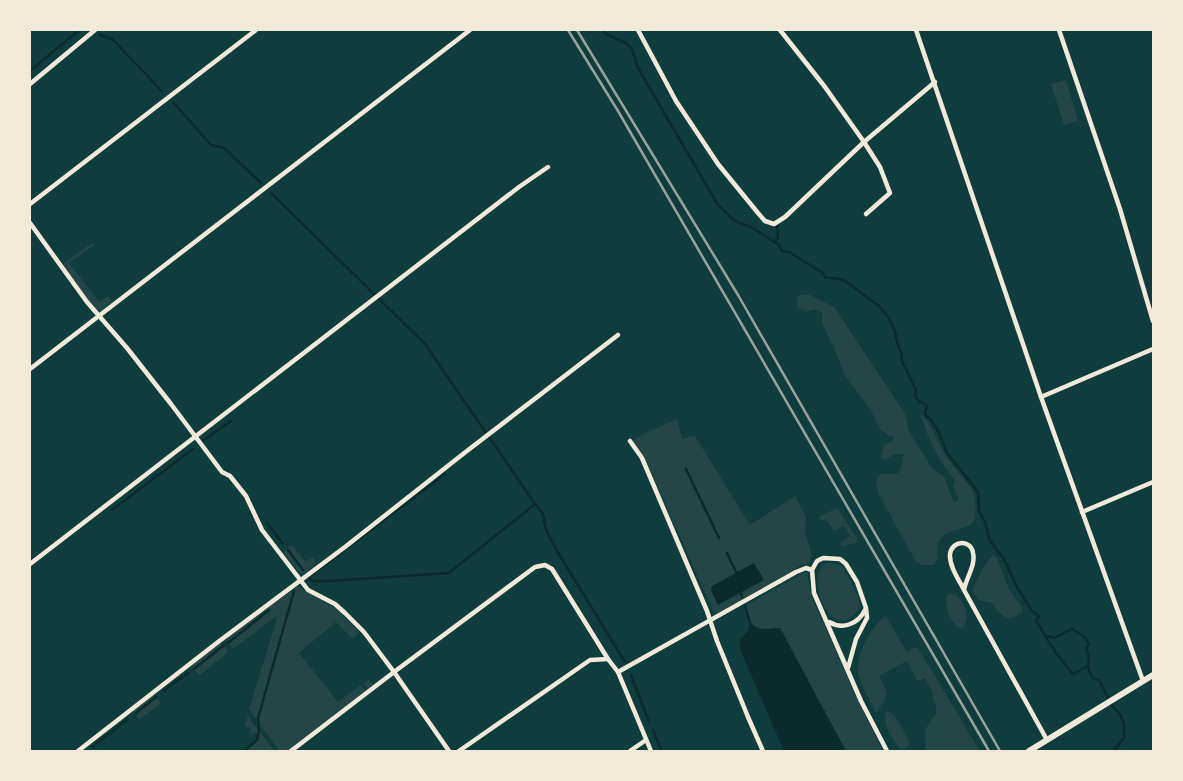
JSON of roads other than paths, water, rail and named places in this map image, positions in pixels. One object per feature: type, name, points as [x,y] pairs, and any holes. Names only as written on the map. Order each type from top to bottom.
[{"type":"main road","points":[[1029,751],[1153,675]]},
{"type":"street","points":[[30,84],[95,30]]},
{"type":"street","points":[[30,204],[256,30]]},
{"type":"street","points":[[30,369],[470,30]]},
{"type":"street","points":[[638,30],[676,101],[704,143],[758,213],[765,221],[774,224],[785,217],[864,142],[935,82]]},
{"type":"street","points":[[780,30],[826,87],[880,167],[890,193],[866,214]]},
{"type":"street","points":[[916,30],[1041,396],[1143,681]]},
{"type":"street","points":[[1059,30],[1120,209],[1153,322]]},
{"type":"street","points":[[30,564],[196,438],[518,187],[548,167]]},
{"type":"street","points":[[30,223],[58,264],[98,316],[145,371],[222,472],[230,476],[246,496],[262,530],[300,580],[308,590],[335,604],[364,632],[449,751]]},
{"type":"street","points":[[78,751],[618,335]]},
{"type":"street","points":[[1041,396],[1153,350]]},
{"type":"street","points":[[630,441],[642,458],[763,751]]},
{"type":"street","points":[[1082,512],[1153,482]]},
{"type":"street","points":[[964,590],[965,581],[974,559],[973,551],[970,545],[957,543],[950,554],[952,566],[964,590],[1047,740]]},
{"type":"street","points":[[848,668],[856,639],[866,618],[864,598],[846,564],[840,559],[823,558],[817,561],[812,570],[814,592],[861,701],[886,751]]},
{"type":"street","points":[[291,751],[535,567],[545,565],[552,569],[618,672],[651,751]]},
{"type":"street","points":[[618,672],[796,572],[806,568],[812,570]]},
{"type":"street","points":[[827,621],[836,626],[844,626],[862,617],[866,608]]},
{"type":"street","points":[[459,751],[590,660],[608,658]]},
{"type":"street","points":[[630,751],[646,740]]},
{"type":"waterway","points":[[30,71],[79,30]]},
{"type":"waterway","points":[[603,30],[606,34],[626,43],[632,49],[638,68],[718,205],[735,221],[751,227],[779,245],[782,251],[789,252],[823,273],[825,277],[844,280],[879,306],[889,318],[902,354],[902,361],[916,390],[915,395],[919,402],[927,406],[925,414],[939,433],[947,453],[978,492],[979,511],[985,522],[990,541],[1004,559],[1017,587],[1032,611],[1039,617],[1036,620],[1044,635],[1073,674],[1088,666],[1091,676],[1099,680],[1113,707],[1120,714],[1124,724],[1124,738],[1114,751]]},
{"type":"waterway","points":[[100,35],[112,39],[162,91]]},
{"type":"waterway","points":[[173,102],[211,145],[224,148],[261,183]]},
{"type":"waterway","points":[[271,193],[425,344],[543,514],[546,530],[557,551],[625,662]]},
{"type":"waterway","points":[[775,242],[778,237],[777,226]]},
{"type":"waterway","points":[[204,440],[231,421]]},
{"type":"waterway","points":[[112,510],[193,449]]},
{"type":"waterway","points":[[686,469],[719,538]]},
{"type":"waterway","points":[[445,474],[309,577],[312,581],[449,573],[534,505]]},
{"type":"waterway","points":[[267,523],[283,544]]},
{"type":"waterway","points":[[288,550],[303,570]]},
{"type":"waterway","points":[[727,553],[737,574]]},
{"type":"waterway","points":[[740,590],[742,597]]},
{"type":"waterway","points":[[244,751],[257,740],[259,730],[258,718],[294,591]]},
{"type":"waterway","points":[[745,606],[750,622]]},
{"type":"waterway","points":[[228,643],[269,610]]},
{"type":"waterway","points":[[1044,635],[1054,638],[1072,629],[1085,637],[1089,644],[1086,649],[1089,655],[1088,666]]},
{"type":"waterway","points":[[194,669],[224,645]]},
{"type":"waterway","points":[[631,675],[649,722]]},
{"type":"waterway","points":[[164,691],[182,677]]},
{"type":"waterway","points":[[136,713],[156,697]]},
{"type":"waterway","points":[[92,747],[128,719]]},
{"type":"waterway","points":[[653,730],[662,751]]},
{"type":"railway","points":[[568,30],[618,111],[989,751]]},
{"type":"railway","points":[[577,30],[738,295],[1000,751]]}]
